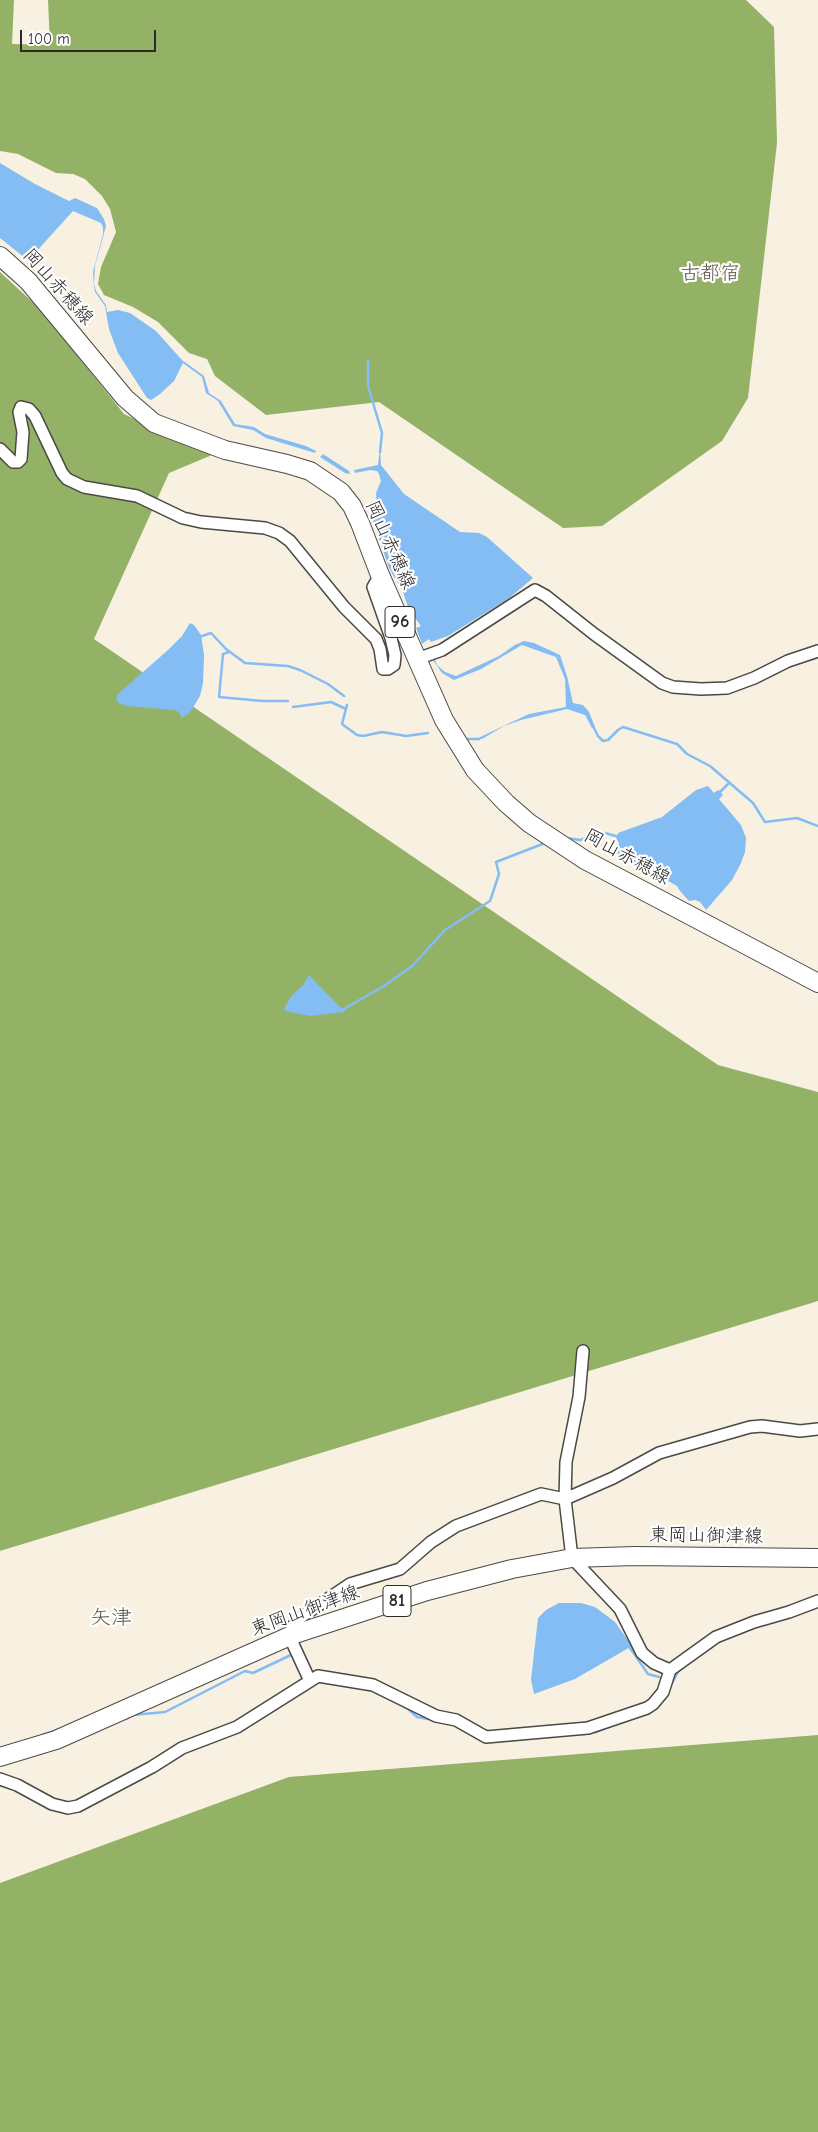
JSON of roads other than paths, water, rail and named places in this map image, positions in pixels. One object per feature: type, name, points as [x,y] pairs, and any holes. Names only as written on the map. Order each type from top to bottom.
[{"type":"main road","name":"岡山赤穂線","points":[[0,256],[28,281],[125,398],[154,423],[225,450],[310,471],[341,492],[352,506],[360,523],[380,575],[444,720],[475,770],[529,824],[585,860],[818,983]]},
{"type":"main road","name":"東岡山御津線","points":[[0,1757],[56,1740],[295,1647],[427,1591],[512,1569],[572,1558],[635,1556],[818,1558]]},
{"type":"street","points":[[0,449],[13,462],[18,462],[21,459],[23,432],[19,412],[21,407],[29,409],[35,416],[67,479],[84,487],[137,496],[183,518],[201,522],[266,528],[279,533],[290,541],[344,607],[376,639],[380,649],[383,669],[388,669],[394,666],[391,638],[373,587],[380,575]]},
{"type":"street","points":[[417,659],[442,650],[535,590],[546,596],[594,634],[662,683],[673,687],[727,688],[754,678],[788,661],[818,651]]},
{"type":"street","points":[[583,1351],[578,1406],[566,1462],[565,1498],[572,1558],[620,1609],[642,1653],[654,1663],[670,1670]]},
{"type":"street","points":[[314,1679],[295,1647],[293,1626],[301,1617],[350,1584],[400,1569],[431,1542],[456,1526],[540,1494],[565,1498],[613,1478],[659,1453],[750,1427],[762,1426],[800,1431],[818,1429]]},
{"type":"street","points":[[0,1779],[17,1785],[52,1804],[68,1808],[78,1806],[152,1767],[182,1748],[238,1727],[314,1679],[373,1686],[436,1716],[456,1720],[478,1734],[493,1737],[588,1728],[647,1708],[663,1692],[670,1670],[716,1637],[790,1612],[818,1600]]},
{"type":"water","points":[[0,163],[35,184],[69,201],[75,198],[97,208],[106,226],[95,266],[94,284],[96,291],[106,305],[107,312],[118,310],[130,313],[156,331],[182,360],[204,376],[209,393],[221,401],[235,424],[254,427],[265,434],[306,446],[316,451],[315,453],[266,438],[253,430],[233,426],[218,401],[206,393],[202,377],[183,363],[174,381],[151,400],[147,398],[118,353],[109,329],[105,306],[95,292],[94,287],[93,272],[103,234],[101,223],[73,211],[34,254],[25,258],[0,238]]},
{"type":"water","points":[[380,447],[381,465],[404,494],[460,532],[479,533],[487,537],[533,578],[508,599],[448,636],[431,642],[429,639],[422,644],[416,628],[421,626],[409,610],[403,592],[389,568],[373,521],[377,510],[376,493],[381,481],[379,474],[377,471],[370,470],[355,473],[354,470],[378,465]]},
{"type":"water","points":[[323,454],[349,471],[350,474],[345,473],[320,457]]},
{"type":"water","points":[[190,623],[194,625],[201,635],[204,655],[203,683],[200,696],[191,711],[182,718],[179,712],[174,710],[127,706],[118,703],[116,698],[119,693],[168,650],[182,636]]},
{"type":"water","points":[[524,641],[534,643],[560,655],[573,703],[583,705],[589,712],[595,727],[592,728],[585,715],[567,709],[521,720],[504,726],[482,739],[476,739],[529,714],[566,707],[565,679],[556,657],[522,645],[481,669],[454,680],[442,673],[433,660],[445,672],[456,676],[499,656]]},
{"type":"water","points":[[708,786],[714,793],[718,790],[723,795],[719,799],[741,825],[746,838],[745,852],[732,880],[706,910],[700,902],[695,900],[689,901],[677,886],[660,876],[653,869],[637,866],[618,856],[619,843],[616,838],[618,833],[662,817],[696,790]]},
{"type":"water","points":[[309,975],[341,1008],[346,1008],[344,1012],[310,1016],[285,1011],[284,1009],[291,996],[303,985]]},
{"type":"water","points":[[559,1603],[581,1603],[595,1607],[615,1622],[632,1646],[575,1679],[534,1694],[531,1680],[538,1618],[546,1610]]},
{"type":"waterway","points":[[368,361],[368,386],[382,433],[380,452]]},
{"type":"waterway","points":[[199,638],[211,633],[226,649],[245,663],[288,666],[328,684],[344,696]]},
{"type":"waterway","points":[[229,652],[223,654],[219,697],[262,701],[288,701]]},
{"type":"waterway","points":[[293,707],[331,702],[346,709]]},
{"type":"waterway","points":[[347,705],[342,724],[357,735],[363,736],[382,732],[406,736],[428,733]]},
{"type":"waterway","points":[[592,724],[603,741],[608,740],[623,727],[677,744],[687,754],[710,766],[753,803],[765,822],[797,818],[818,826]]},
{"type":"waterway","points":[[468,739],[479,739]]},
{"type":"waterway","points":[[719,793],[729,783]]},
{"type":"waterway","points":[[567,838],[580,840],[605,833],[619,837]]},
{"type":"waterway","points":[[344,1009],[384,986],[412,966],[445,930],[490,901],[499,874],[496,862],[545,843]]},
{"type":"waterway","points":[[628,1645],[648,1674],[659,1677]]},
{"type":"waterway","points":[[126,1719],[133,1715],[165,1712],[245,1671],[253,1673],[293,1654]]},
{"type":"waterway","points":[[671,1685],[679,1670]]},
{"type":"waterway","points":[[405,1706],[417,1717],[434,1720]]},
{"type":"waterway","points":[[584,1734],[596,1732],[610,1726]]},
{"type":"waterway","points":[[42,1735],[60,1729]]},
{"type":"district","name":"古都宿","points":[[710,273]]},
{"type":"district","name":"矢津","points":[[111,1618]]}]
